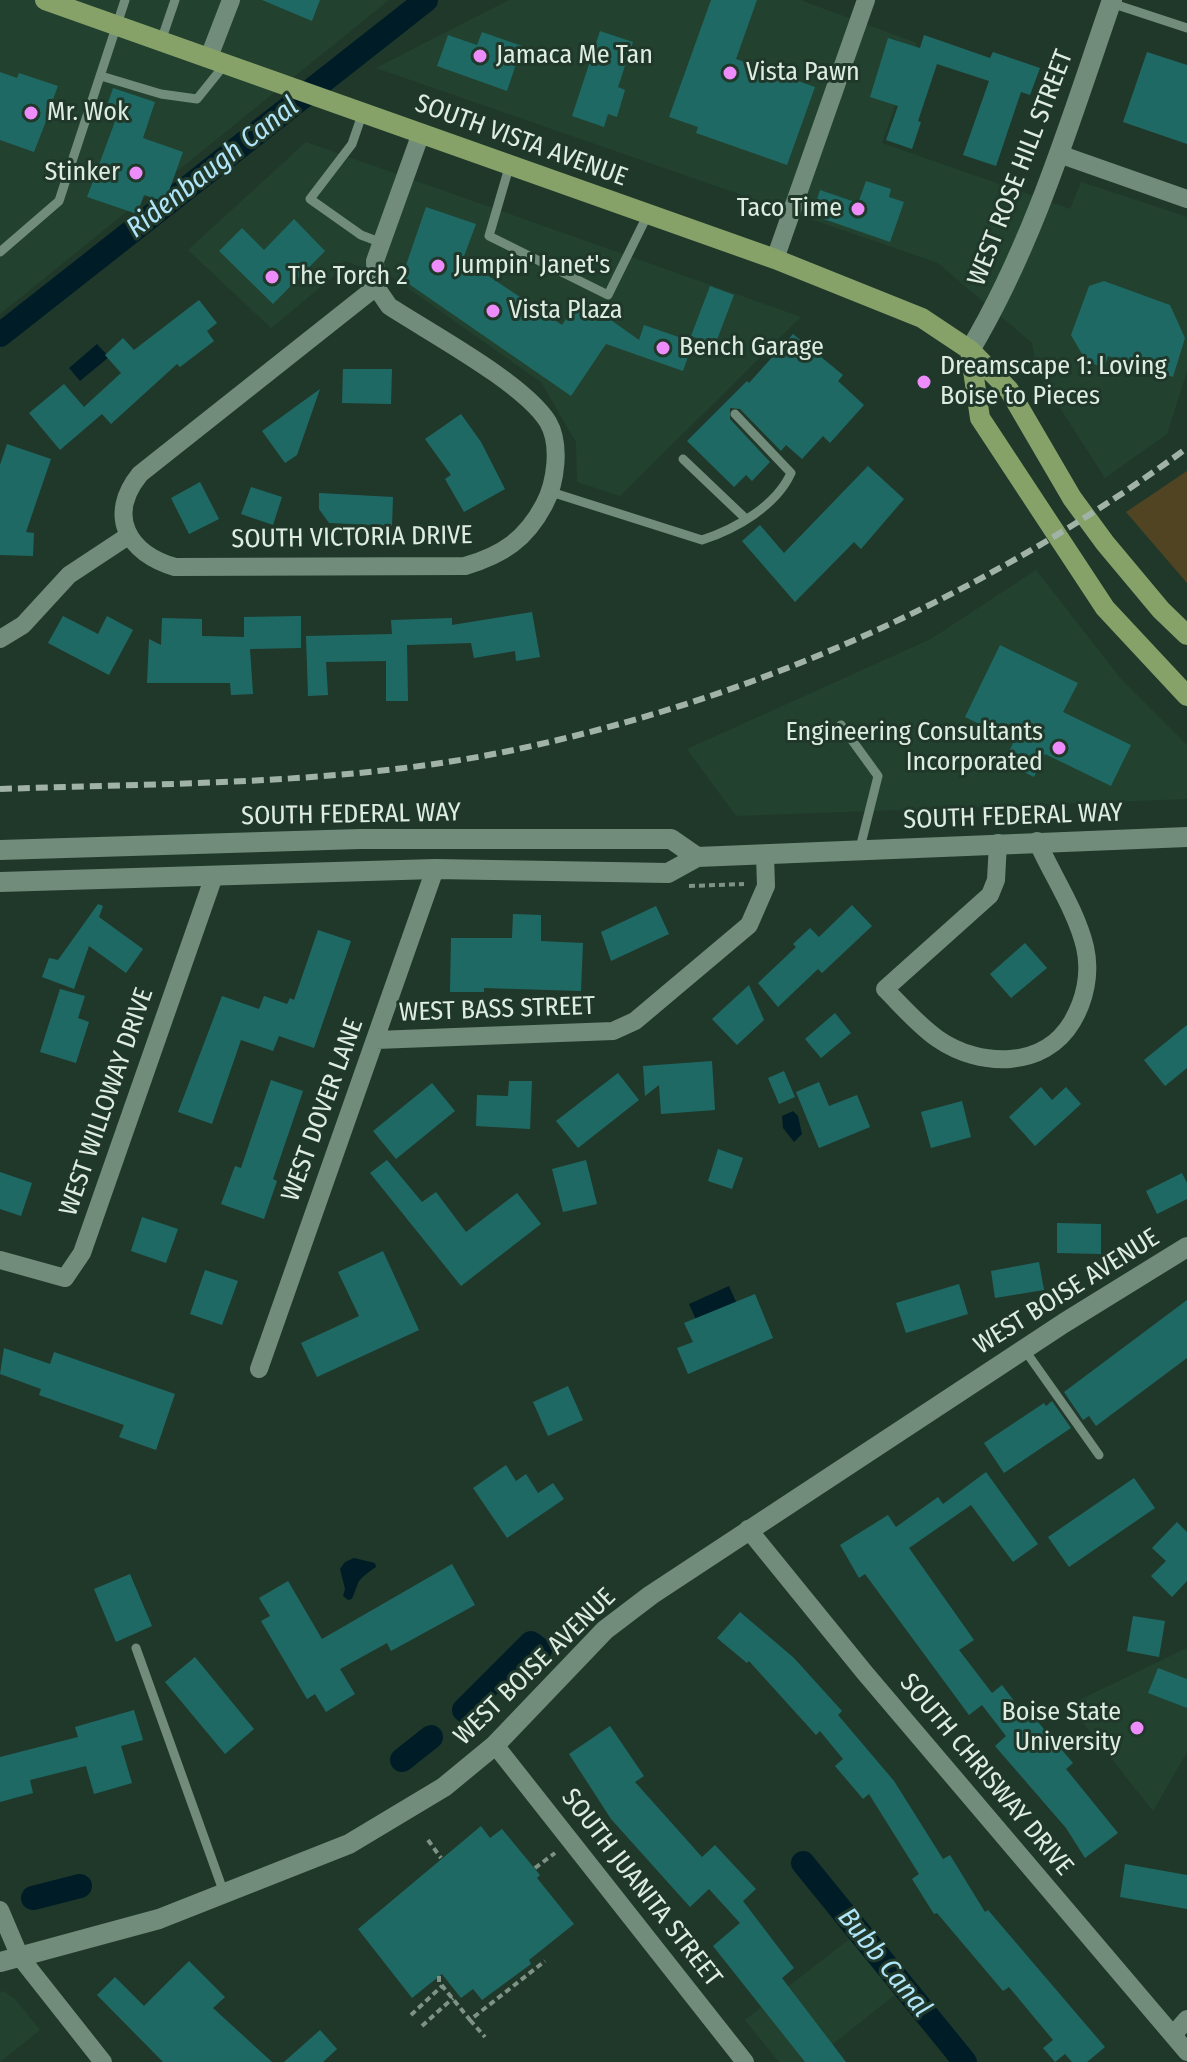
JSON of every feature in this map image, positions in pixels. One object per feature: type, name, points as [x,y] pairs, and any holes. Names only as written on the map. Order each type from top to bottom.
[{"type":"main road","name":"SOUTH VISTA AVENUE","points":[[45,0],[775,259],[922,318],[970,350],[1009,390],[1072,498],[1105,543],[1187,635]]},
{"type":"main road","name":"WEST ROSE HILL STREET","points":[[970,350],[997,305],[1059,154],[1112,2]]},
{"type":"main road","points":[[970,350],[980,418],[1105,608],[1187,696]]},
{"type":"main road","name":"SOUTH FEDERAL WAY","points":[[0,882],[435,869],[668,873],[697,857],[1187,837]]},
{"type":"main road","name":"SOUTH FEDERAL WAY","points":[[0,850],[360,839],[671,839],[697,857]]},
{"type":"main road","name":"WEST BOISE AVENUE","points":[[0,1962],[159,1919],[349,1844],[444,1787],[495,1745],[605,1630],[748,1529],[1187,1247]]},
{"type":"street","points":[[218,60],[231,0]]},
{"type":"street","points":[[775,259],[866,0]]},
{"type":"street","points":[[0,639],[23,625],[69,575],[128,536],[123,506],[129,488],[140,474],[376,287],[375,261],[421,133]]},
{"type":"street","points":[[1059,154],[1187,199]]},
{"type":"street","name":"SOUTH VICTORIA DRIVE","points":[[128,536],[140,551],[156,561],[175,567],[465,566],[497,557],[531,530],[551,492],[556,457],[549,423],[520,393],[389,306],[376,287]]},
{"type":"street","points":[[998,843],[996,880],[990,895],[885,989],[921,1027],[941,1041],[988,1058],[1013,1060],[1033,1056],[1062,1039],[1083,1003],[1087,974],[1085,947],[1077,925],[1037,841]]},
{"type":"street","name":"WEST BASS STREET","points":[[376,1040],[613,1031],[635,1021],[749,925],[766,886],[765,855]]},
{"type":"street","name":"WEST DOVER LANE","points":[[259,1369],[435,869]]},
{"type":"street","name":"WEST WILLOWAY DRIVE","points":[[0,1260],[65,1278],[82,1253],[214,876]]},
{"type":"street","name":"SOUTH CHRISWAY DRIVE","points":[[748,1529],[875,1685],[1187,2052]]},
{"type":"street","name":"SOUTH JUANITA STREET","points":[[495,1745],[745,2062]]},
{"type":"street","points":[[0,1910],[20,1957],[103,2062]]},
{"type":"street","points":[[1173,2035],[1187,2019]]},
{"type":"lane","points":[[0,252],[59,201],[125,0]]},
{"type":"lane","points":[[161,41],[175,0]]},
{"type":"lane","points":[[1112,2],[1187,28]]},
{"type":"lane","points":[[101,76],[161,94],[197,99],[218,60]]},
{"type":"lane","points":[[363,112],[352,144],[310,199],[361,235],[382,243]]},
{"type":"lane","points":[[510,164],[489,236],[608,295],[648,214]]},
{"type":"lane","points":[[551,492],[702,540],[727,532],[782,493],[791,473],[735,414]]},
{"type":"lane","points":[[683,459],[746,519]]},
{"type":"lane","points":[[841,725],[878,776],[860,848]]},
{"type":"lane","points":[[1024,1349],[1099,1455]]},
{"type":"lane","points":[[136,1648],[224,1893]]},
{"type":"path","points":[[428,1840],[441,1858]]},
{"type":"path","points":[[535,1868],[557,1851]]},
{"type":"path","points":[[470,2020],[526,1971],[545,1961]]},
{"type":"path","points":[[439,1976],[442,1986],[485,2037]]},
{"type":"path","points":[[411,2015],[442,1986]]},
{"type":"path","points":[[422,2026],[453,1998]]},
{"type":"shaded area","points":[[0,0],[389,0],[0,314]]},
{"type":"shaded area","points":[[509,0],[800,0],[917,43],[882,143],[1070,209],[1081,182],[1187,217],[1187,371],[1167,434],[1105,478],[1037,372],[1032,343],[938,263],[376,68]]},
{"type":"shaded area","points":[[306,142],[801,317],[620,496],[577,482],[576,442],[541,382],[392,277],[344,261],[333,277],[271,328],[188,250]]},
{"type":"shaded area","points":[[1187,471],[1187,583],[1126,512]]},
{"type":"shaded area","points":[[1036,570],[1121,679],[1187,745],[1187,799],[736,816],[687,749],[931,639]]},
{"type":"shaded area","name":"Boise State University","points":[[1187,1648],[1187,1752],[1153,1811],[1069,1705]]},
{"type":"shaded area","points":[[856,1934],[901,1990],[810,2062],[779,2062],[745,2020]]},
{"type":"shaded area","points":[[0,1992],[15,1999],[40,2030],[0,2062]]},
{"type":"water","points":[[97,344],[109,357],[80,381],[69,368]]},
{"type":"water","points":[[793,1111],[798,1116],[802,1134],[794,1142],[783,1128],[782,1116]]},
{"type":"water","points":[[729,1286],[737,1304],[697,1322],[689,1304]]},
{"type":"water","points":[[354,1558],[375,1563],[376,1567],[362,1578],[352,1599],[348,1600],[343,1596],[345,1589],[340,1569],[345,1562]]},
{"type":"building","points":[[262,0],[320,0],[312,21]]},
{"type":"building","name":"Vista Pawn","points":[[711,0],[757,0],[736,59],[815,87],[787,165],[696,133],[698,127],[669,117]]},
{"type":"building","points":[[600,31],[633,42],[618,87],[625,90],[617,117],[608,114],[604,127],[572,116]]},
{"type":"building","name":"Jamaca Me Tan","points":[[482,32],[522,46],[507,91],[437,66],[448,35],[477,45]]},
{"type":"building","points":[[924,35],[990,58],[993,52],[1040,68],[1030,95],[1021,92],[996,166],[963,155],[989,81],[937,64],[912,149],[886,140],[898,106],[870,97],[888,38],[920,48]]},
{"type":"building","points":[[1147,52],[1187,65],[1187,144],[1123,122]]},
{"type":"building","name":"Mr. Wok","points":[[0,72],[17,78],[19,73],[58,86],[52,102],[60,105],[53,123],[46,121],[34,152],[0,140]]},
{"type":"building","name":"Stinker","points":[[113,88],[155,102],[143,138],[183,152],[165,202],[144,195],[137,214],[87,197],[117,116],[105,112]]},
{"type":"building","name":"Taco Time","points":[[866,181],[891,189],[889,197],[904,202],[890,242],[812,215],[820,190],[858,203]]},
{"type":"building","name":"Vista Plaza","points":[[426,207],[476,224],[463,259],[562,325],[580,298],[639,340],[644,325],[693,342],[683,371],[606,344],[571,396],[406,282],[405,268]]},
{"type":"building","name":"The Torch 2","points":[[294,219],[325,251],[273,304],[219,251],[242,228],[264,250]]},
{"type":"building","points":[[1104,281],[1170,305],[1185,338],[1173,377],[1108,356],[1104,368],[1086,361],[1071,335],[1089,286]]},
{"type":"building","points":[[710,286],[734,295],[715,345],[691,336]]},
{"type":"building","points":[[199,300],[217,323],[207,331],[214,341],[180,367],[177,364],[111,424],[102,414],[60,450],[29,413],[64,384],[84,407],[121,373],[105,355],[123,338],[134,350]]},
{"type":"building","points":[[793,334],[843,375],[838,381],[864,405],[830,443],[823,436],[802,459],[786,445],[781,451],[740,409],[730,408],[730,419],[770,462],[752,481],[746,475],[734,487],[687,441],[747,381],[749,383]]},
{"type":"building","points":[[343,369],[392,369],[391,404],[342,403]]},
{"type":"building","points":[[320,389],[297,455],[285,463],[262,431]]},
{"type":"building","points":[[461,414],[481,442],[505,489],[464,512],[445,479],[451,475],[425,439]]},
{"type":"building","points":[[7,444],[51,459],[26,532],[34,533],[33,556],[0,555],[0,465]]},
{"type":"building","points":[[868,466],[904,499],[861,549],[854,542],[795,602],[742,541],[760,525],[784,553]]},
{"type":"building","points":[[200,482],[219,519],[189,534],[171,498]]},
{"type":"building","points":[[251,487],[282,497],[273,525],[241,514]]},
{"type":"building","points":[[319,493],[393,497],[392,526],[329,523],[319,509]]},
{"type":"building","points":[[532,612],[540,657],[516,661],[515,651],[474,658],[471,643],[407,645],[408,701],[386,701],[386,661],[326,662],[328,695],[308,696],[306,636],[392,634],[391,620],[452,618],[452,625]]},
{"type":"building","points":[[63,616],[98,634],[107,616],[133,630],[109,675],[48,643]]},
{"type":"building","points":[[301,616],[301,648],[250,649],[253,694],[231,695],[230,683],[147,683],[149,639],[161,645],[162,618],[202,619],[202,636],[244,637],[244,617]]},
{"type":"building","points":[[1000,645],[1078,683],[1063,712],[1131,745],[1111,786],[1045,754],[1034,777],[1004,762],[1014,741],[965,717]]},
{"type":"building","points":[[98,904],[103,906],[99,917],[143,949],[126,973],[89,946],[74,989],[42,977],[49,958],[58,960]]},
{"type":"building","points":[[852,905],[872,926],[822,973],[818,969],[778,1007],[758,983],[796,947],[793,944],[810,928],[819,937]]},
{"type":"building","points":[[656,906],[669,934],[611,961],[601,932]]},
{"type":"building","points":[[513,914],[541,915],[541,941],[583,943],[581,991],[484,988],[484,992],[450,992],[451,938],[512,938]]},
{"type":"building","points":[[318,930],[351,941],[314,1048],[279,1036],[273,1051],[241,1040],[212,1124],[178,1112],[222,996],[259,1009],[264,996],[287,1004],[290,998],[294,1000]]},
{"type":"building","points":[[1025,943],[1047,968],[1011,998],[990,974]]},
{"type":"building","points":[[749,985],[764,1020],[737,1045],[712,1019]]},
{"type":"building","points":[[60,989],[85,996],[78,1018],[89,1022],[76,1063],[40,1052]]},
{"type":"building","points":[[835,1013],[851,1033],[821,1058],[805,1039]]},
{"type":"building","points":[[1187,1025],[1187,1068],[1165,1086],[1144,1060]]},
{"type":"building","points":[[712,1061],[715,1110],[661,1114],[659,1085],[645,1096],[643,1066]]},
{"type":"building","points":[[784,1071],[795,1097],[779,1104],[768,1078]]},
{"type":"building","points":[[618,1073],[639,1100],[578,1148],[556,1121]]},
{"type":"building","points":[[271,1080],[303,1091],[273,1179],[277,1181],[264,1219],[221,1204],[235,1166],[241,1168]]},
{"type":"building","points":[[509,1081],[532,1081],[530,1129],[476,1126],[477,1095],[508,1096]]},
{"type":"building","points":[[819,1082],[829,1106],[857,1095],[870,1127],[819,1148],[796,1092]]},
{"type":"building","points":[[432,1083],[455,1111],[396,1159],[373,1131]]},
{"type":"building","points":[[1041,1087],[1052,1100],[1066,1087],[1081,1104],[1035,1146],[1009,1117]]},
{"type":"building","points":[[962,1101],[971,1137],[931,1148],[921,1112]]},
{"type":"building","points":[[718,1149],[743,1158],[732,1189],[708,1181]]},
{"type":"building","points":[[387,1160],[422,1202],[436,1192],[466,1232],[517,1193],[541,1224],[461,1286],[370,1173]]},
{"type":"building","points":[[586,1160],[597,1204],[563,1212],[552,1169]]},
{"type":"building","points":[[0,1172],[32,1183],[21,1216],[0,1209]]},
{"type":"building","points":[[1182,1173],[1187,1183],[1187,1199],[1157,1214],[1146,1191]]},
{"type":"building","points":[[142,1217],[178,1229],[166,1263],[131,1251]]},
{"type":"building","points":[[1057,1223],[1101,1224],[1101,1254],[1057,1253]]},
{"type":"building","points":[[383,1251],[419,1330],[317,1377],[301,1343],[359,1316],[338,1272]]},
{"type":"building","points":[[1039,1262],[1044,1290],[995,1298],[991,1271]]},
{"type":"building","points":[[205,1270],[238,1281],[222,1325],[190,1314]]},
{"type":"building","points":[[959,1284],[968,1314],[906,1333],[896,1303]]},
{"type":"building","points":[[755,1294],[773,1338],[688,1374],[677,1348],[693,1342],[684,1323]]},
{"type":"building","points":[[1187,1300],[1187,1358],[1096,1426],[1089,1416],[1083,1420],[1064,1392]]},
{"type":"building","points":[[4,1348],[50,1364],[54,1352],[175,1394],[156,1450],[119,1437],[124,1425],[39,1395],[41,1389],[0,1374]]},
{"type":"building","points":[[568,1386],[583,1420],[548,1436],[533,1402]]},
{"type":"building","points":[[1052,1401],[1071,1428],[1004,1473],[984,1443],[1044,1403],[1046,1406]]},
{"type":"building","points":[[506,1465],[516,1481],[526,1474],[538,1493],[553,1483],[564,1499],[507,1538],[473,1488]]},
{"type":"building","points":[[986,1472],[1038,1544],[1013,1562],[971,1505],[909,1548],[974,1640],[959,1650],[992,1693],[1002,1685],[1027,1718],[1032,1715],[1073,1763],[1066,1769],[1118,1833],[1085,1858],[1066,1828],[995,1746],[1006,1736],[982,1705],[969,1715],[865,1574],[859,1578],[840,1545],[888,1515],[896,1527],[938,1497],[943,1504]]},
{"type":"building","points":[[1134,1478],[1155,1508],[1069,1567],[1048,1537]]},
{"type":"building","points":[[1177,1522],[1187,1532],[1187,1581],[1172,1597],[1151,1576],[1166,1561],[1152,1548]]},
{"type":"building","points":[[452,1564],[475,1605],[391,1651],[387,1643],[340,1669],[355,1694],[326,1712],[315,1694],[307,1699],[261,1621],[270,1616],[259,1598],[288,1581],[322,1639]]},
{"type":"building","points":[[130,1574],[152,1626],[116,1642],[94,1589]]},
{"type":"building","points":[[740,1612],[794,1658],[842,1711],[838,1715],[894,1781],[943,1859],[950,1855],[985,1912],[988,1910],[1105,2047],[1087,2062],[1072,2062],[1065,2054],[1055,2062],[1043,2048],[1053,2040],[1009,1987],[1003,1991],[937,1913],[934,1914],[912,1879],[919,1874],[869,1794],[863,1799],[835,1766],[843,1759],[820,1731],[816,1735],[749,1661],[747,1663],[717,1638]]},
{"type":"building","points":[[1133,1616],[1165,1621],[1159,1657],[1127,1651]]},
{"type":"building","points":[[195,1657],[254,1729],[225,1754],[165,1682]]},
{"type":"building","points":[[1158,1668],[1187,1679],[1187,1708],[1148,1693]]},
{"type":"building","points":[[134,1710],[143,1740],[121,1746],[132,1783],[94,1794],[86,1766],[30,1780],[33,1793],[0,1802],[0,1757],[78,1737],[75,1727]]},
{"type":"building","points":[[610,1726],[644,1776],[635,1782],[702,1857],[715,1845],[756,1889],[743,1901],[794,1968],[782,1978],[846,2062],[805,2062],[713,1946],[740,1923],[709,1889],[690,1907],[611,1819],[569,1754]]},
{"type":"building","points":[[481,1826],[490,1838],[502,1829],[540,1875],[537,1878],[574,1924],[529,1960],[531,1964],[482,2000],[473,1989],[461,1998],[442,1974],[412,1998],[358,1929]]},
{"type":"building","points":[[1125,1864],[1187,1875],[1187,1909],[1120,1897]]},
{"type":"building","points":[[189,1961],[225,1997],[213,2008],[272,2062],[163,2062],[97,1995],[115,1977],[144,2006]]},
{"type":"building","points":[[320,2030],[337,2049],[323,2062],[284,2062]]},
{"type":"waterway","name":"Ridenbaugh Canal","points":[[0,335],[426,0]]},
{"type":"waterway","name":"Bubb Canal","points":[[464,1710],[531,1643],[540,1650]]},
{"type":"waterway","name":"Bubb Canal","points":[[402,1760],[431,1737]]},
{"type":"waterway","name":"Bubb Canal","points":[[803,1863],[965,2062]]},
{"type":"waterway","name":"Bubb Canal","points":[[33,1898],[80,1886]]},
{"type":"railway","points":[[0,789],[253,781],[380,771],[504,752],[596,730],[686,704],[775,673],[862,637],[947,596],[1029,551],[1110,502],[1187,448]]},
{"type":"place","name":"Jamaca Me Tan","points":[[480,56]]},
{"type":"place","name":"Vista Pawn","points":[[730,73]]},
{"type":"place","name":"Mr. Wok","points":[[31,113]]},
{"type":"place","name":"Stinker","points":[[136,173]]},
{"type":"place","name":"Taco Time","points":[[858,209]]},
{"type":"place","name":"Jumpin' Janet's","points":[[438,266]]},
{"type":"place","name":"The Torch 2","points":[[272,277]]},
{"type":"place","name":"Vista Plaza","points":[[493,311]]},
{"type":"place","name":"Bench Garage","points":[[663,348]]},
{"type":"place","name":"Dreamscape 1: Loving Boise to Pieces","points":[[924,382]]},
{"type":"place","name":"Engineering Consultants Incorporated","points":[[1059,748]]},
{"type":"place","name":"Boise State University","points":[[1137,1728]]}]
